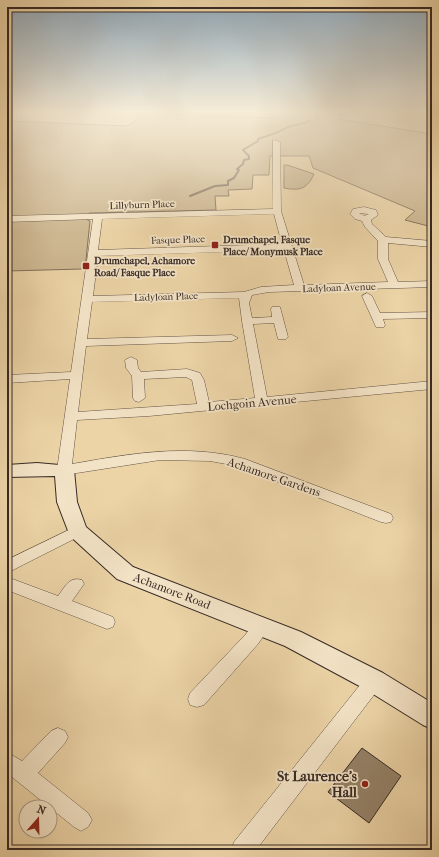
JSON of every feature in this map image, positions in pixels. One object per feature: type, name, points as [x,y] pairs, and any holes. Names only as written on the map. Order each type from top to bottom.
[{"type":"street","points":[[276,153],[277,211],[300,288]]},
{"type":"street","name":"Lillyburn Place","points":[[7,218],[98,217],[277,211]]},
{"type":"street","name":"Achamore Road","points":[[98,217],[64,470],[67,502],[77,531],[125,574],[293,639],[374,681],[432,716]]},
{"type":"street","points":[[366,218],[368,225],[383,240],[432,244]]},
{"type":"street","points":[[383,240],[383,259],[394,285]]},
{"type":"street","name":"Fasque Place","points":[[93,253],[287,247]]},
{"type":"street","name":"Ladyloan Avenue","points":[[246,295],[260,290],[432,284]]},
{"type":"street","name":"Ladyloan Place","points":[[87,299],[195,295],[246,295]]},
{"type":"street","points":[[246,295],[243,300],[262,402]]},
{"type":"street","points":[[367,296],[378,320],[432,315]]},
{"type":"street","points":[[276,309],[282,337]]},
{"type":"street","points":[[247,321],[278,320]]},
{"type":"street","points":[[81,343],[232,338]]},
{"type":"street","points":[[131,360],[132,368],[138,376],[138,398]]},
{"type":"street","points":[[138,376],[188,373],[196,376],[204,407]]},
{"type":"street","points":[[7,379],[77,376]]},
{"type":"street","name":"Lochgoin Avenue","points":[[71,416],[204,407],[432,385]]},
{"type":"street","name":"Achamore Gardens","points":[[64,470],[148,457],[192,455],[218,458],[240,462],[386,518]]},
{"type":"street","points":[[7,471],[38,469],[64,470]]},
{"type":"street","points":[[7,567],[77,531]]},
{"type":"street","points":[[7,583],[107,622]]},
{"type":"street","points":[[61,604],[76,584]]},
{"type":"street","points":[[197,699],[252,640],[261,626]]},
{"type":"street","points":[[242,850],[374,681]]},
{"type":"street","points":[[23,774],[58,737]]},
{"type":"street","points":[[7,761],[81,820]]},
{"type":"shaded area","points":[[7,153],[432,153],[432,227],[405,220],[415,211],[313,168],[309,156],[270,156],[269,175],[253,175],[252,189],[228,190],[229,196],[215,196],[216,210],[89,213],[86,219],[90,221],[86,260],[82,269],[7,271]]},
{"type":"shaded area","points":[[284,165],[314,174],[309,183],[302,188],[284,188]]},
{"type":"building","name":"St Laurence's Hall","points":[[362,748],[401,776],[369,823],[328,792]]},
{"type":"waterway","points":[[190,196],[215,186],[228,185],[228,181],[234,178],[239,170],[237,169],[243,164],[244,160],[249,159],[249,156],[246,153]]},
{"type":"place","name":"Drumchapel, Fasque Place/ Monymusk Place","points":[[215,245]]},
{"type":"place","name":"Drumchapel, Achamore Road/ Fasque Place","points":[[86,266]]},
{"type":"place","name":"St Laurence's Hall","points":[[365,784]]}]
